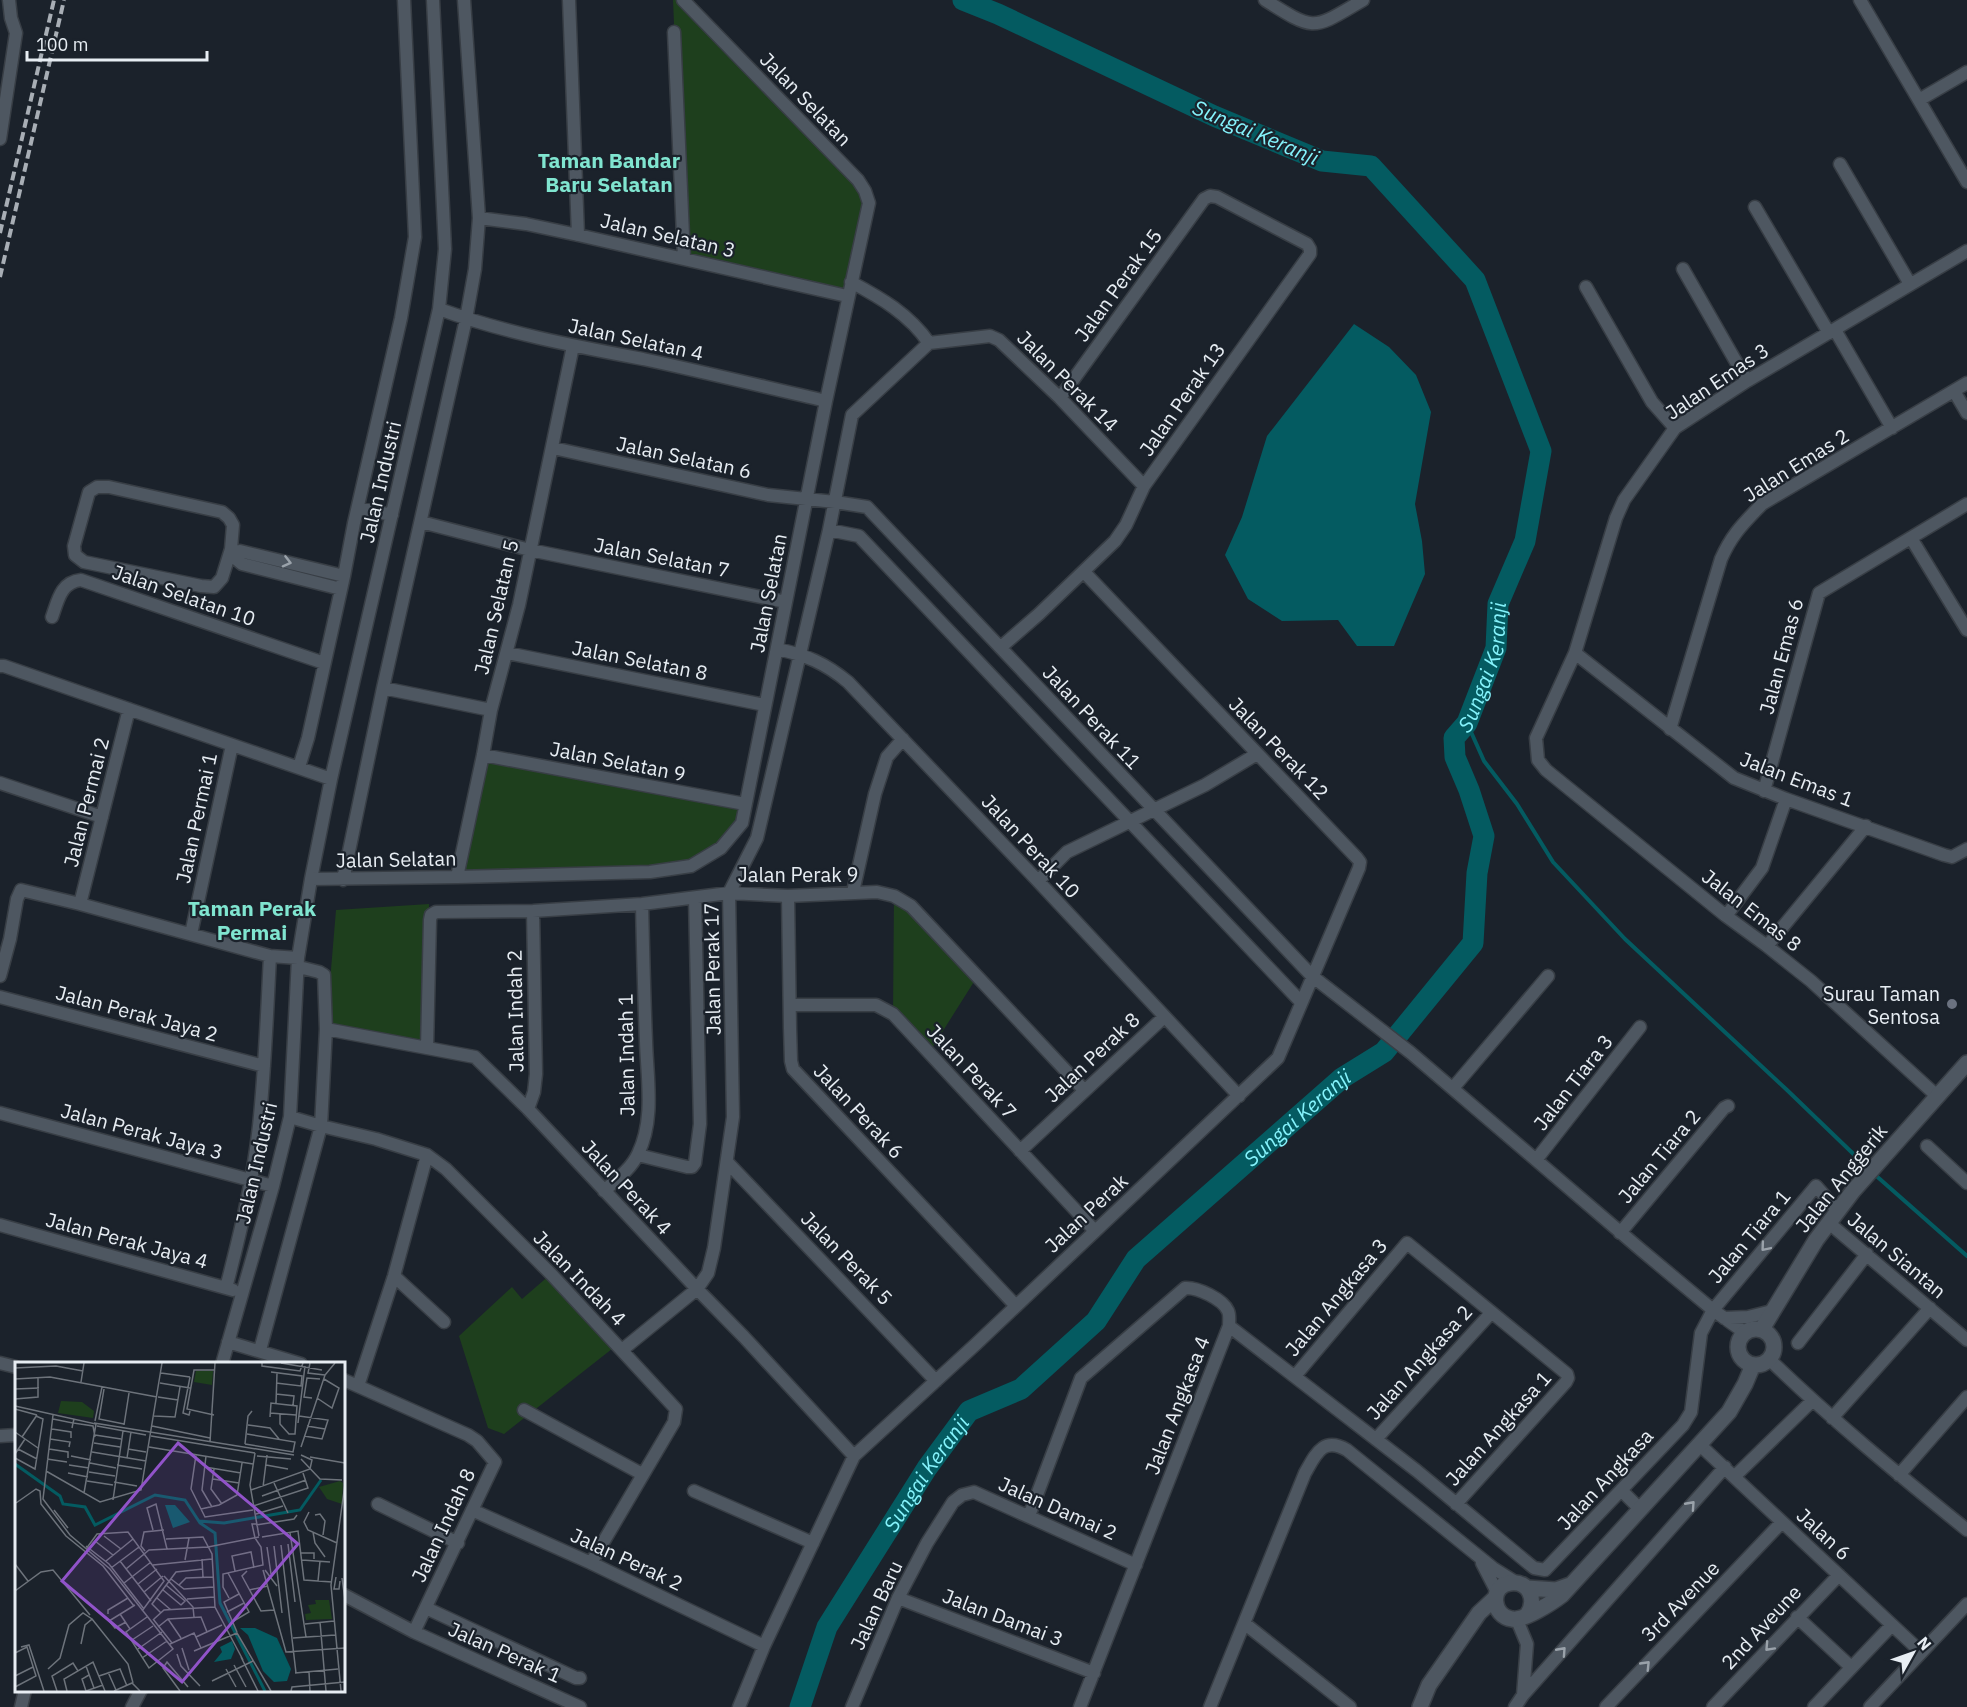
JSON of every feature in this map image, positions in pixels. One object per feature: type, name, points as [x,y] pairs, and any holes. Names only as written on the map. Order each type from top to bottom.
[{"type":"street","points":[[0,140],[16,33],[9,0]]},
{"type":"street","name":"Jalan Industri","points":[[299,767],[308,738],[344,576],[400,318],[415,237],[404,0]]},
{"type":"street","name":"Jalan Industri","points":[[223,1362],[273,1186],[290,1117],[298,962],[311,879],[331,779],[439,309],[446,249],[433,0]]},
{"type":"street","points":[[343,880],[475,269],[479,218],[464,0]]},
{"type":"street","points":[[568,0],[578,235]]},
{"type":"street","name":"Jalan Selatan","points":[[311,879],[650,872],[691,866],[721,848],[742,823],[847,296],[869,203],[858,180],[683,0]]},
{"type":"street","points":[[1265,0],[1300,22],[1315,25],[1326,22],[1363,0]]},
{"type":"street","points":[[1860,0],[1967,182]]},
{"type":"street","points":[[674,32],[684,258]]},
{"type":"street","points":[[1919,100],[1967,72]]},
{"type":"street","points":[[1840,164],[1910,284]]},
{"type":"street","name":"Jalan Perak 15","points":[[1060,398],[1204,199],[1210,196]]},
{"type":"street","name":"Jalan Perak 13","points":[[1001,647],[1084,572],[1120,533],[1144,486],[1310,254],[1307,244],[1217,197],[1210,196]]},
{"type":"street","points":[[1755,207],[1892,428]]},
{"type":"street","name":"Jalan Selatan 3","points":[[479,218],[526,224],[578,235],[847,296]]},
{"type":"street","name":"Jalan Emas 3","points":[[1538,760],[1536,738],[1575,653],[1616,519],[1624,500],[1675,428],[1747,381],[1967,251]]},
{"type":"street","points":[[1683,269],[1747,381]]},
{"type":"street","points":[[835,502],[852,415],[928,343],[919,328],[890,304],[851,282]]},
{"type":"street","points":[[1586,287],[1652,402],[1675,428]]},
{"type":"street","name":"Jalan Selatan 4","points":[[439,309],[466,319],[573,346],[826,401]]},
{"type":"street","name":"Jalan Perak 14","points":[[928,343],[990,336],[999,340],[1060,398],[1144,486]]},
{"type":"street","name":"Jalan Selatan 5","points":[[457,877],[491,710],[507,653],[553,448],[573,346]]},
{"type":"street","name":"Jalan Emas 2","points":[[1670,729],[1721,559],[1730,539],[1739,528],[1762,504],[1967,383]]},
{"type":"street","points":[[1954,391],[1967,413]]},
{"type":"street","name":"Jalan Selatan 6","points":[[553,448],[768,495],[835,502]]},
{"type":"street","points":[[97,487],[109,487],[222,512],[233,525],[230,554],[222,578],[214,587],[84,562],[75,555],[74,546],[89,492],[97,487]]},
{"type":"street","name":"Jalan Perak 17","points":[[697,1289],[708,1273],[712,1257],[728,1163],[733,1117],[729,893],[757,838],[835,502]]},
{"type":"street","name":"Jalan Perak 11","points":[[835,502],[867,507],[1312,976],[1411,1053],[1620,1233],[1713,1310],[1744,1332]]},
{"type":"street","name":"Jalan Emas 6","points":[[1764,791],[1819,593],[1967,504]]},
{"type":"street","points":[[358,508],[392,515]]},
{"type":"street","name":"Jalan Selatan 7","points":[[421,522],[530,550],[786,602]]},
{"type":"street","points":[[829,530],[859,536],[1301,1002]]},
{"type":"street","points":[[1911,538],[1967,630]]},
{"type":"street","points":[[230,554],[240,551],[344,576]]},
{"type":"street","points":[[230,554],[242,564],[341,589]]},
{"type":"street","name":"Jalan Perak 12","points":[[1084,572],[1360,862],[1312,976]]},
{"type":"street","name":"Jalan Selatan 10","points":[[52,617],[64,587],[72,581],[81,580],[324,663]]},
{"type":"street","name":"Jalan Perak 10","points":[[777,649],[801,654],[831,667],[848,682],[1239,1096]]},
{"type":"street","name":"Jalan Selatan 8","points":[[507,653],[765,705]]},
{"type":"street","name":"Jalan Emas 1","points":[[1575,653],[1734,778],[1764,791],[1944,855],[1952,857],[1967,849]]},
{"type":"street","points":[[0,666],[331,779]]},
{"type":"street","points":[[383,688],[491,710]]},
{"type":"street","name":"Jalan Permai 2","points":[[80,904],[129,709]]},
{"type":"street","points":[[853,892],[875,794],[887,757],[903,740]]},
{"type":"street","name":"Jalan Permai 1","points":[[191,934],[232,745]]},
{"type":"street","points":[[1038,882],[1067,852],[1205,785],[1257,754]]},
{"type":"street","name":"Jalan Selatan 9","points":[[483,755],[745,804]]},
{"type":"street","name":"Jalan Emas 8","points":[[1538,760],[1546,770],[1726,916],[1767,945],[1811,981],[1937,1096]]},
{"type":"street","points":[[0,783],[102,817]]},
{"type":"street","points":[[1726,916],[1762,868],[1786,799]]},
{"type":"street","points":[[1767,945],[1866,826]]},
{"type":"street","points":[[0,976],[21,890],[298,962],[324,975],[326,1029],[321,1126],[260,1350]]},
{"type":"street","name":"Jalan Perak 9","points":[[427,1048],[431,915],[436,912],[533,911],[642,904],[729,893],[788,896],[877,892],[894,896],[910,906],[1084,1090]]},
{"type":"street","name":"Jalan Perak 6","points":[[788,896],[791,1061],[794,1069],[1016,1306]]},
{"type":"street","points":[[638,1155],[687,1167],[695,1164],[700,1124],[695,898]]},
{"type":"street","name":"Jalan Indah 1","points":[[604,1191],[629,1168],[638,1155],[644,1138],[650,1105],[642,904]]},
{"type":"street","name":"Jalan Indah 2","points":[[528,1109],[534,1092],[536,1074],[533,911]]},
{"type":"street","points":[[226,1288],[251,1180],[259,1127],[270,956]]},
{"type":"street","name":"Jalan Perak","points":[[854,1456],[1278,1058],[1312,976]]},
{"type":"street","points":[[1453,1088],[1548,976]]},
{"type":"street","name":"Jalan Perak Jaya 2","points":[[0,997],[264,1066]]},
{"type":"street","name":"Jalan Perak 7","points":[[790,1005],[876,1005],[893,1014],[1095,1231]]},
{"type":"street","name":"Jalan Perak 8","points":[[1020,1150],[1164,1017]]},
{"type":"street","name":"Jalan Tiara 3","points":[[1536,1160],[1640,1028]]},
{"type":"street","name":"Jalan Perak 4","points":[[326,1029],[476,1057],[528,1109],[854,1456]]},
{"type":"street","name":"Jalan Anggerik","points":[[1762,1329],[1816,1240],[1853,1191],[1967,1064]]},
{"type":"street","name":"Jalan Tiara 2","points":[[1620,1233],[1728,1106]]},
{"type":"street","name":"Jalan Perak Jaya 3","points":[[0,1113],[273,1186]]},
{"type":"street","name":"Jalan Indah 4","points":[[290,1117],[428,1155],[446,1169],[543,1266],[676,1409],[674,1422],[591,1563]]},
{"type":"street","points":[[1927,1146],[1967,1183]]},
{"type":"street","points":[[358,1386],[394,1276],[428,1155]]},
{"type":"street","name":"Jalan Perak 5","points":[[728,1163],[936,1381]]},
{"type":"street","name":"Jalan Siantan","points":[[1816,1186],[1834,1217],[1867,1254],[1967,1340]]},
{"type":"street","name":"Jalan Tiara 1","points":[[1691,1412],[1701,1333],[1713,1310],[1816,1186]]},
{"type":"street","name":"Jalan Perak Jaya 4","points":[[0,1225],[243,1294]]},
{"type":"street","name":"Jalan Angkasa 3","points":[[1295,1376],[1407,1243],[1491,1312]]},
{"type":"street","points":[[1798,1343],[1867,1254]]},
{"type":"street","points":[[394,1276],[444,1322]]},
{"type":"street","name":"Jalan Angkasa 4","points":[[1029,1516],[1081,1378],[1185,1288],[1192,1288],[1223,1303],[1229,1312],[1229,1326],[1080,1707]]},
{"type":"street","points":[[622,1350],[697,1289]]},
{"type":"street","points":[[1832,1418],[1930,1308]]},
{"type":"street","points":[[1724,1318],[1748,1317],[1772,1311]]},
{"type":"street","name":"Jalan Angkasa 1","points":[[1456,1504],[1568,1378],[1491,1312]]},
{"type":"street","name":"Jalan Angkasa 2","points":[[1376,1439],[1491,1312]]},
{"type":"street","points":[[1229,1326],[1456,1504]]},
{"type":"street","points":[[1756,1328],[1762,1329],[1772,1337],[1773,1354],[1765,1363],[1753,1365],[1739,1355],[1738,1343],[1744,1332],[1756,1328]]},
{"type":"street","points":[[228,1342],[295,1362]]},
{"type":"street","points":[[1769,1359],[1812,1401],[1967,1530]]},
{"type":"street","points":[[0,1363],[15,1367]]},
{"type":"street","points":[[1479,1557],[1496,1595],[1497,1609],[1505,1618],[1522,1617],[1549,1606],[1729,1412],[1753,1365]]},
{"type":"street","name":"Jalan Indah 8","points":[[345,1380],[468,1435],[477,1441],[495,1462],[414,1632]]},
{"type":"street","points":[[1899,1475],[1967,1397]]},
{"type":"street","points":[[1734,1477],[1812,1401]]},
{"type":"street","points":[[524,1410],[642,1474]]},
{"type":"street","name":"Jalan Angkasa","points":[[1456,1504],[1533,1568],[1545,1570],[1683,1425],[1691,1412]]},
{"type":"street","points":[[0,1436],[15,1435]]},
{"type":"street","points":[[1210,1707],[1305,1473],[1315,1456],[1329,1444],[1347,1450],[1479,1557],[1522,1586],[1532,1599],[1530,1610],[1522,1617]]},
{"type":"street","name":"Jalan 6","points":[[1700,1444],[1921,1652]]},
{"type":"street","points":[[739,1707],[764,1646],[854,1456]]},
{"type":"street","points":[[1515,1707],[1523,1695],[1725,1467]]},
{"type":"street","points":[[1621,1490],[1640,1509]]},
{"type":"street","points":[[694,1491],[813,1543]]},
{"type":"street","name":"Jalan Damai 2","points":[[962,1495],[974,1492],[1136,1565]]},
{"type":"street","name":"Jalan Baru","points":[[855,1706],[898,1598],[927,1543],[953,1502],[962,1495]]},
{"type":"street","points":[[378,1504],[458,1543]]},
{"type":"street","name":"Jalan Perak 2","points":[[472,1510],[591,1563],[764,1646]]},
{"type":"street","name":"3rd Avenue","points":[[1606,1707],[1782,1522]]},
{"type":"street","name":"2nd Aveune","points":[[1713,1707],[1839,1575]]},
{"type":"street","points":[[1420,1707],[1429,1685],[1479,1612],[1505,1584],[1556,1590],[1570,1585]]},
{"type":"street","name":"Jalan Perak 1","points":[[345,1596],[414,1632],[580,1707]]},
{"type":"street","name":"Jalan Damai 3","points":[[898,1598],[1094,1673]]},
{"type":"street","points":[[1870,1707],[1967,1604]]},
{"type":"street","points":[[426,1608],[580,1678]]},
{"type":"street","points":[[1466,1632],[1500,1614]]},
{"type":"street","points":[[1522,1617],[1527,1644],[1523,1695]]},
{"type":"street","points":[[1797,1617],[1851,1667]]},
{"type":"street","points":[[1244,1623],[1350,1707]]},
{"type":"street","points":[[1814,1707],[1892,1625]]},
{"type":"street","points":[[21,1707],[25,1692]]},
{"type":"street","points":[[130,1707],[140,1692]]},
{"type":"green space","points":[[673,0],[683,0],[865,191],[847,296],[684,258]]},
{"type":"green space","points":[[483,755],[745,804],[742,823],[691,866],[457,877]]},
{"type":"green space","points":[[894,896],[977,977],[929,1053],[893,1014]]},
{"type":"green space","points":[[429,904],[427,1048],[326,1029],[336,910]]},
{"type":"green space","points":[[551,1274],[617,1345],[504,1434],[488,1428],[459,1336],[512,1287],[522,1299]]},
{"type":"water","points":[[1354,324],[1389,347],[1416,375],[1431,412],[1415,504],[1425,574],[1394,646],[1357,646],[1338,620],[1282,621],[1248,599],[1225,555],[1242,517],[1267,436]]},
{"type":"waterway","name":"Sungai Keranji","points":[[800,1707],[827,1627],[927,1468],[969,1411],[1021,1389],[1096,1321],[1136,1259],[1342,1078],[1384,1052],[1473,943],[1477,873],[1484,836],[1455,757],[1454,738],[1467,723],[1496,648],[1498,604],[1525,541],[1541,451],[1475,280],[1371,166],[1322,161],[1214,116],[998,14],[963,0]]},
{"type":"waterway","points":[[1467,723],[1484,761],[1517,804],[1553,862],[1625,939],[1868,1168]]},
{"type":"waterway","points":[[1873,1173],[1967,1256]]},
{"type":"railway","points":[[0,233],[54,0]]},
{"type":"railway","points":[[0,277],[64,0]]},
{"type":"place","name":"Surau Taman Sentosa","points":[[1952,1004]]},
{"type":"district","name":"Taman Bandar Baru Selatan","points":[[609,172]]},
{"type":"district","name":"Taman Perak Permai","points":[[252,920]]}]
